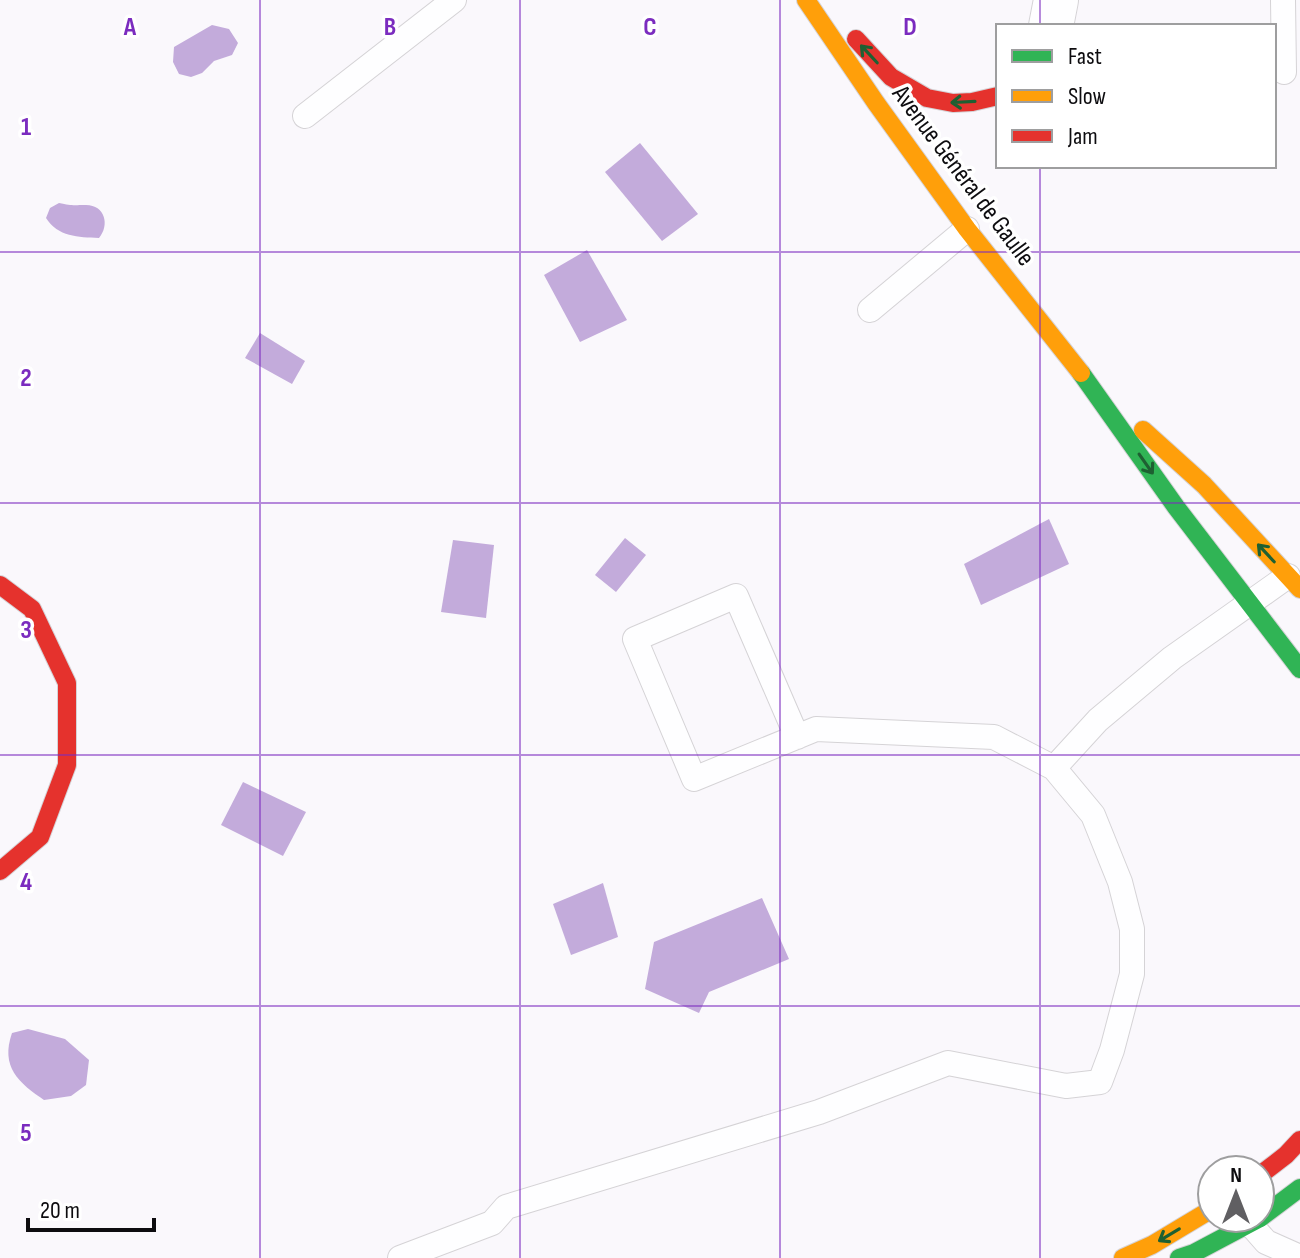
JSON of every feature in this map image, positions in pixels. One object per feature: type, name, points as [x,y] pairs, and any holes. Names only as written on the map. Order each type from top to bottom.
[{"type":"main road","name":"Avenue Général de Gaulle","points":[[806,0],[967,229],[1085,377],[1176,507],[1300,669]]},
{"type":"main road","points":[[819,0],[891,77],[927,98],[953,103],[996,96]]},
{"type":"main road","name":"Avenue Général de Gaulle","points":[[1085,377],[1204,485],[1294,582]]},
{"type":"main road","points":[[0,585],[32,609],[67,683],[67,765],[40,837],[0,871]]},
{"type":"main road","points":[[1276,1163],[1300,1140]]},
{"type":"main road","points":[[1276,1205],[1300,1188]]},
{"type":"main road","points":[[1123,1258],[1196,1219]]},
{"type":"main road","points":[[1179,1258],[1229,1234]]},
{"type":"street","points":[[1051,24],[1056,0]]},
{"type":"lane","points":[[305,116],[454,0]]},
{"type":"lane","points":[[1283,0],[1284,72]]},
{"type":"lane","points":[[870,310],[967,229]]},
{"type":"lane","points":[[1054,768],[1098,720],[1172,658],[1248,603],[1294,582]]},
{"type":"lane","points":[[400,1258],[492,1223],[506,1207],[819,1112],[948,1063],[1066,1086],[1100,1082],[1112,1050],[1132,974],[1132,929],[1120,882],[1093,815],[1054,768],[994,737],[816,729],[797,737],[694,779],[635,639],[736,596],[797,737]]},
{"type":"lane","points":[[1262,1234],[1266,1242],[1300,1257]]},
{"type":"shaded area","points":[[212,25],[229,29],[238,43],[232,55],[214,61],[202,73],[191,77],[179,74],[173,62],[174,47]]},
{"type":"shaded area","points":[[640,143],[698,214],[662,241],[605,172]]},
{"type":"shaded area","points":[[59,203],[98,208],[105,222],[99,238],[69,235],[56,229],[46,218],[50,208]]},
{"type":"shaded area","points":[[587,250],[627,320],[580,342],[544,275]]},
{"type":"shaded area","points":[[260,333],[305,361],[292,384],[245,358]]},
{"type":"shaded area","points":[[1049,519],[1069,564],[981,605],[964,564]]},
{"type":"shaded area","points":[[625,538],[646,555],[616,592],[595,575]]},
{"type":"shaded area","points":[[453,540],[494,545],[486,618],[441,612]]},
{"type":"shaded area","points":[[243,782],[306,812],[283,856],[221,825]]},
{"type":"shaded area","points":[[603,883],[618,937],[571,955],[553,904]]},
{"type":"shaded area","points":[[762,898],[789,959],[709,992],[699,1013],[645,989],[654,942]]},
{"type":"shaded area","points":[[28,1029],[65,1039],[89,1060],[86,1085],[71,1096],[44,1100],[27,1087],[14,1073],[8,1055],[12,1033]]},
{"type":"traffic: fast","points":[[1081,373],[1176,507],[1300,669]]},
{"type":"traffic: fast","points":[[1276,1206],[1300,1188]]},
{"type":"traffic: fast","points":[[1179,1258],[1230,1234]]},
{"type":"traffic: slow","points":[[806,0],[967,229],[1081,373]]},
{"type":"traffic: slow","points":[[1143,430],[1204,485],[1300,589]]},
{"type":"traffic: slow","points":[[1123,1258],[1196,1219]]},
{"type":"traffic: jam","points":[[856,39],[891,77],[927,98],[953,103],[996,96]]},
{"type":"traffic: jam","points":[[0,585],[32,609],[67,683],[67,765],[40,837],[0,871]]},
{"type":"traffic: jam","points":[[1276,1163],[1300,1140]]}]
